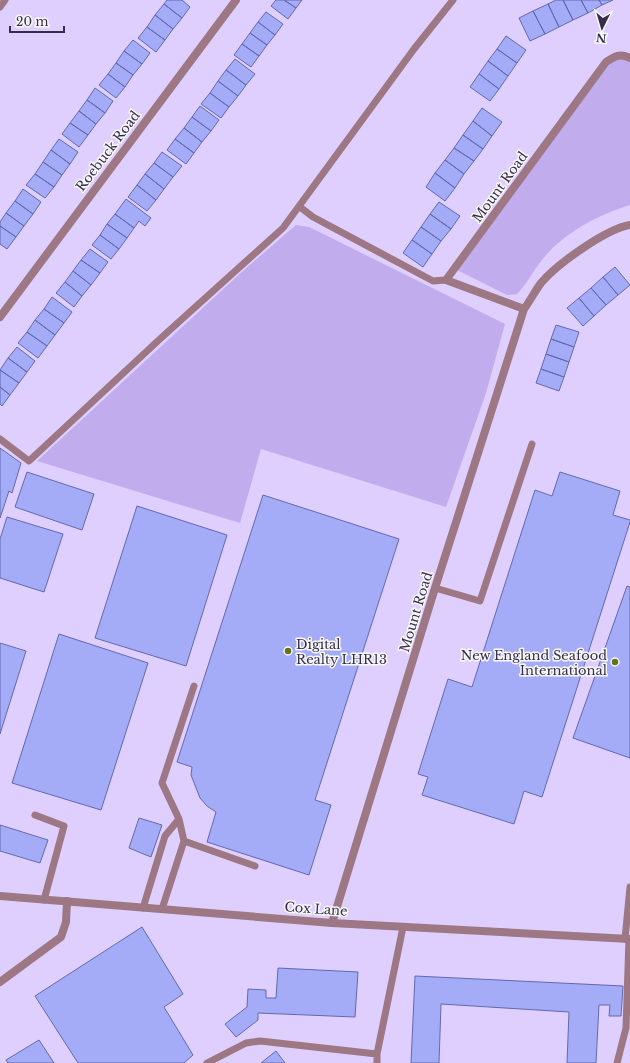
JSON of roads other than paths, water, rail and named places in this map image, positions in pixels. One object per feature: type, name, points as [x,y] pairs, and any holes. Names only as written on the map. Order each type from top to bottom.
[{"type":"street","name":"Roebuck Road","points":[[0,317],[236,0]]},
{"type":"street","name":"Mount Road","points":[[446,280],[606,62],[615,56],[622,54],[630,58]]},
{"type":"street","name":"Mount Road","points":[[332,923],[435,588],[524,309],[542,283],[563,264],[591,243],[622,226],[630,225]]},
{"type":"street","points":[[446,280],[524,309]]},
{"type":"street","name":"Cox Lane","points":[[0,896],[403,928],[628,939]]},
{"type":"street","points":[[0,982],[61,937],[66,922],[67,901]]},
{"type":"lane","points":[[0,7],[5,0]]},
{"type":"lane","points":[[0,439],[29,461],[161,338],[283,228],[300,207],[414,49],[453,0]]},
{"type":"lane","points":[[300,207],[313,217],[433,281],[446,280]]},
{"type":"lane","points":[[435,588],[480,602],[532,444]]},
{"type":"lane","points":[[162,909],[184,841],[180,819],[162,783],[194,686]]},
{"type":"lane","points":[[35,815],[64,826],[44,900]]},
{"type":"lane","points":[[143,908],[165,836],[180,819]]},
{"type":"lane","points":[[184,841],[255,866]]},
{"type":"lane","points":[[617,1063],[626,1028],[630,887]]},
{"type":"lane","points":[[376,1063],[403,928]]},
{"type":"lane","points":[[207,1063],[246,1043],[260,1041],[377,1054]]},
{"type":"place","name":"Digital Realty LHR13","points":[[288,651]]},
{"type":"place","name":"New England Seafood International","points":[[615,662]]}]
